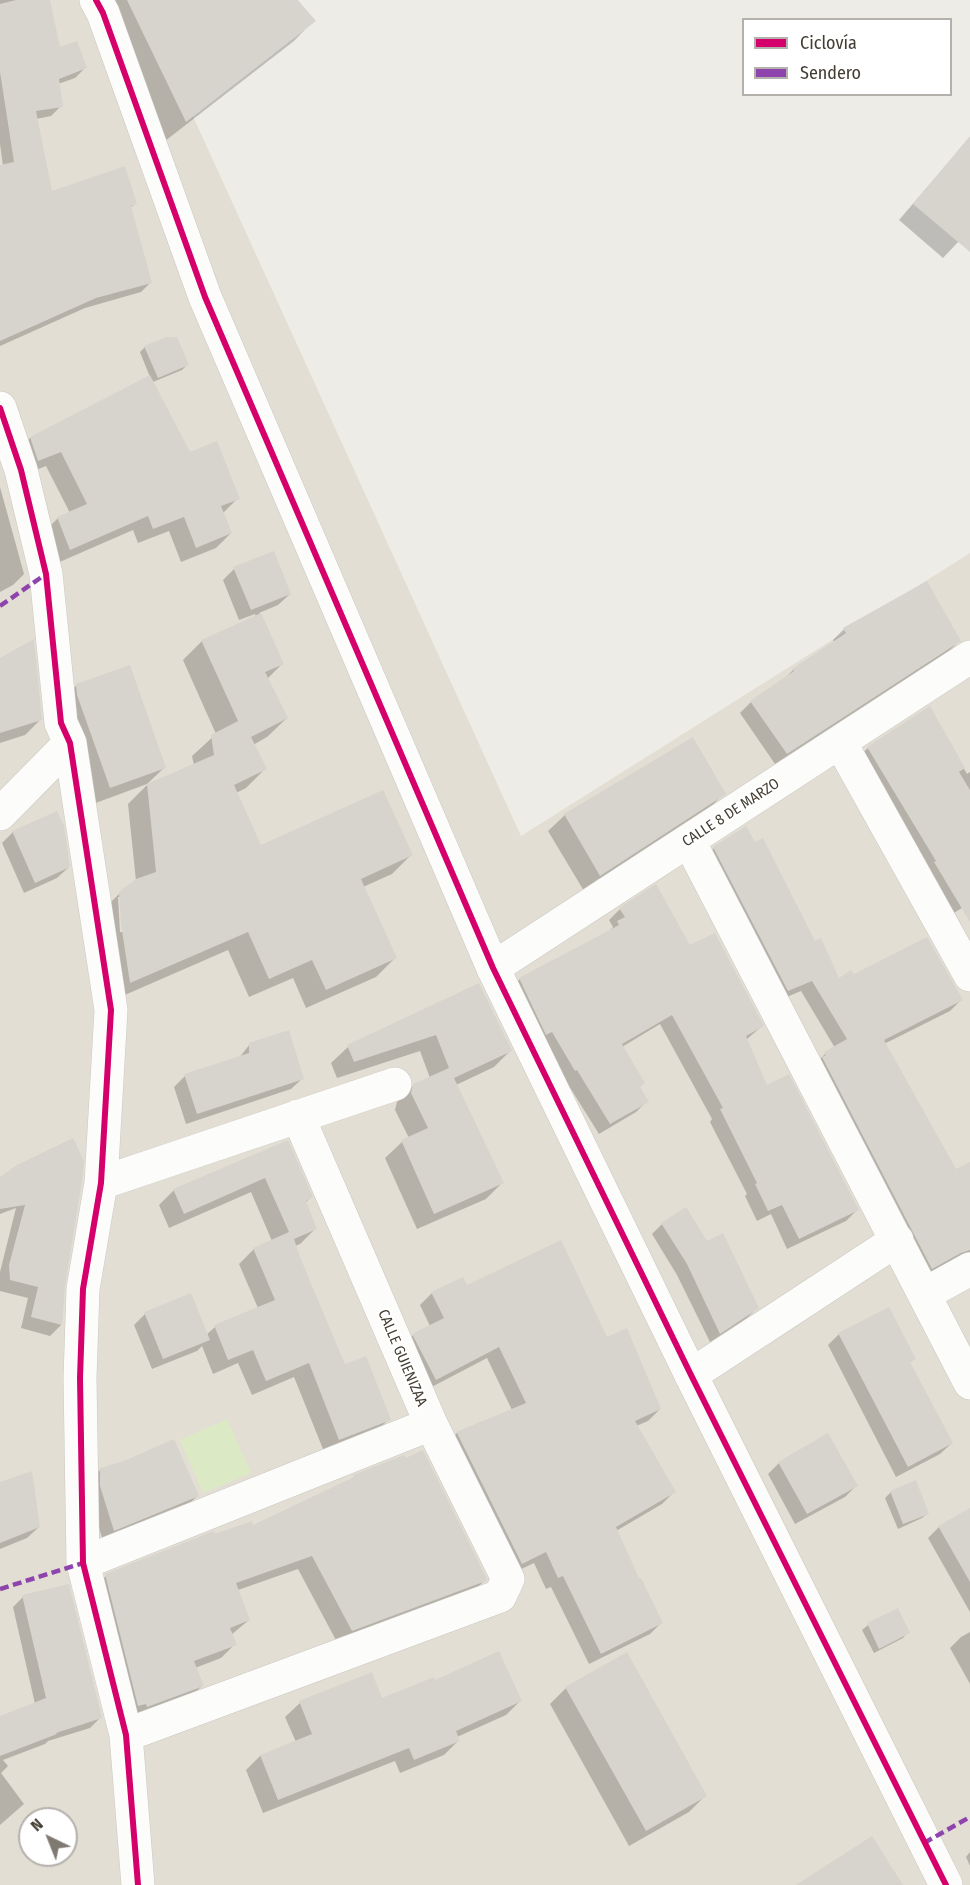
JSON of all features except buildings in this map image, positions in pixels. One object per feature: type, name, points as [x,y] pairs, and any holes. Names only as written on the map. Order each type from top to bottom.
[{"type":"street","points":[[96,0],[107,24],[205,297],[493,968],[691,1375],[946,1885]]},
{"type":"street","points":[[0,408],[21,470],[46,574],[62,723],[70,743],[111,1010],[101,1183],[83,1289],[80,1378],[82,1563],[126,1735],[138,1885]]},
{"type":"street","name":"CALLE 8 DE MARZO","points":[[493,968],[970,657]]},
{"type":"street","points":[[840,742],[970,975]]},
{"type":"street","points":[[0,814],[70,743]]},
{"type":"street","points":[[689,841],[970,1383]]},
{"type":"street","points":[[101,1183],[395,1084]]},
{"type":"street","name":"CALLE GUIENIZAA","points":[[126,1735],[500,1596],[508,1579],[430,1424],[298,1116]]},
{"type":"street","points":[[691,1375],[897,1240]]},
{"type":"street","points":[[925,1294],[970,1269]]},
{"type":"street","points":[[82,1563],[430,1424]]},
{"type":"shaded area","points":[[0,0],[140,0],[521,836],[970,553],[970,1885],[0,1885]]},
{"type":"green space","points":[[227,1419],[251,1473],[203,1493],[180,1440]]},
{"type":"marked path","points":[[0,606],[46,574]]},
{"type":"marked path","points":[[0,1589],[83,1563]]},
{"type":"marked path","points":[[924,1843],[970,1817]]},
{"type":"cycle path","points":[[96,0],[103,13],[205,297],[493,968],[691,1375],[946,1885]]},
{"type":"cycle path","points":[[0,408],[21,470],[46,574],[61,723],[70,743],[111,1010],[101,1183],[83,1289],[80,1378],[83,1563],[126,1735],[138,1885]]}]
